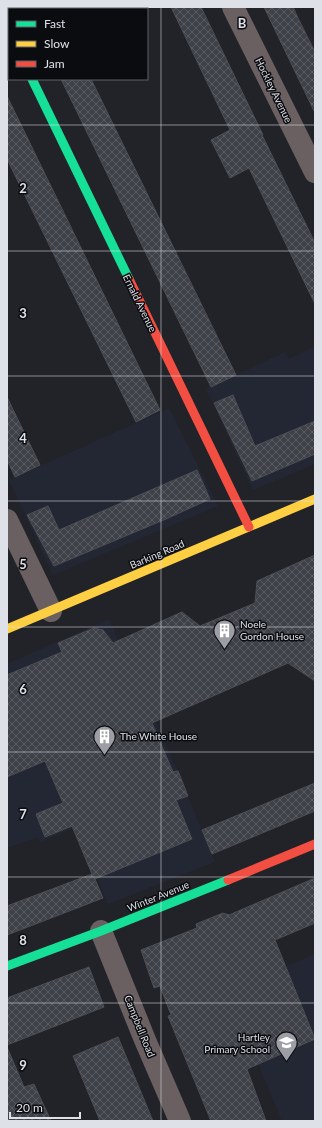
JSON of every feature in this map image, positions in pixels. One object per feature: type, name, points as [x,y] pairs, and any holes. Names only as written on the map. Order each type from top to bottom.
[{"type":"street","name":"Hockley Avenue","points":[[233,7],[315,172]]},
{"type":"street","name":"Ernald Avenue","points":[[32,80],[249,527]]},
{"type":"street","name":"Barking Road","points":[[7,629],[315,499]]},
{"type":"street","points":[[7,520],[51,611]]},
{"type":"street","name":"Winter Avenue","points":[[7,966],[102,931],[315,844]]},
{"type":"street","name":"Campbell Road","points":[[102,931],[142,1033],[180,1121]]},
{"type":"shaded area","points":[[315,346],[315,464],[253,490],[206,389],[285,352],[289,359]]},
{"type":"shaded area","points":[[169,408],[218,506],[53,575],[9,480]]},
{"type":"shaded area","name":"The White House","points":[[109,619],[175,765],[215,862],[108,904],[76,827],[40,842],[38,837],[7,848],[7,664]]},
{"type":"shaded area","name":"Hartley Primary School","points":[[315,954],[315,1121],[282,1121],[228,991]]},
{"type":"building","points":[[171,7],[201,7],[315,243],[315,304],[249,168],[230,178],[211,140],[230,130]]},
{"type":"building","points":[[264,7],[293,7],[315,52],[315,113]]},
{"type":"building","points":[[61,80],[91,80],[236,375],[211,387]]},
{"type":"building","points":[[7,96],[160,410],[136,422],[7,159]]},
{"type":"building","points":[[233,395],[255,446],[315,421],[315,454],[252,481],[214,403]]},
{"type":"building","points":[[7,397],[40,465],[15,477],[7,460]]},
{"type":"building","points":[[197,470],[210,499],[54,566],[27,515],[48,506],[59,530]]},
{"type":"building","points":[[315,555],[315,681],[288,663],[152,723],[173,772],[178,771],[188,796],[176,800],[192,839],[95,879],[103,898],[7,935],[7,906],[92,874],[72,826],[45,837],[36,814],[63,803],[45,761],[7,777],[7,675],[62,652],[58,643],[94,628],[103,630],[113,643],[182,612],[200,626],[255,603],[257,581]]},
{"type":"building","points":[[315,783],[315,811],[212,854],[202,830]]},
{"type":"building","points":[[315,878],[315,923],[275,940],[315,1039],[247,1069],[266,1121],[211,1121],[168,1016],[171,1015],[160,986],[154,988],[141,950],[197,928],[196,924],[223,913],[229,915]]},
{"type":"building","points":[[89,967],[104,1007],[7,1045],[7,998]]},
{"type":"building","points":[[118,1037],[153,1121],[100,1121],[73,1056]]},
{"type":"building","points":[[7,1047],[24,1087],[34,1084],[51,1121],[7,1121]]},
{"type":"traffic: fast","points":[[32,80],[129,279]]},
{"type":"traffic: fast","points":[[7,966],[101,931],[228,880]]},
{"type":"traffic: slow","points":[[7,629],[315,499]]},
{"type":"traffic: jam","points":[[129,279],[249,527]]},
{"type":"traffic: jam","points":[[228,880],[315,844]]},
{"type":"place","name":"Noele Gordon House","points":[[224,650]]},
{"type":"place","name":"The White House","points":[[105,756]]},
{"type":"place","name":"Hartley Primary School","points":[[286,1062]]}]
